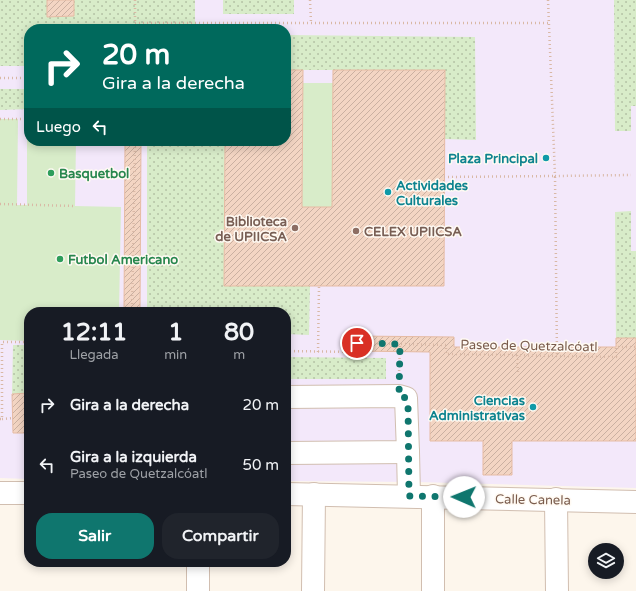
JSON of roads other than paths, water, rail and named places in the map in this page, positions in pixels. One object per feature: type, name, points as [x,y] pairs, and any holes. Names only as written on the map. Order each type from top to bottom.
[{"type":"street","points":[[291,397],[399,396],[406,398],[408,402],[409,496]]},
{"type":"street","points":[[291,453],[408,452]]},
{"type":"street","points":[[0,493],[24,493]]},
{"type":"street","name":"Calle Canela","points":[[291,494],[433,496],[636,502]]},
{"type":"street","points":[[313,591],[314,494]]},
{"type":"street","points":[[433,496],[433,591]]},
{"type":"street","points":[[556,499],[557,591]]},
{"type":"street","points":[[198,567],[198,591]]},
{"type":"place","name":"Plaza Principal","points":[[546,158]]},
{"type":"place","name":"Basquetbol","points":[[51,173]]},
{"type":"place","name":"Actividades Culturales","points":[[388,192]]},
{"type":"place","name":"Biblioteca de UPIICSA","points":[[295,228]]},
{"type":"place","name":"CELEX UPIICSA","points":[[356,231]]},
{"type":"place","name":"Futbol Americano","points":[[60,259]]},
{"type":"place","name":"Ciencias Administrativas","points":[[533,407]]}]
